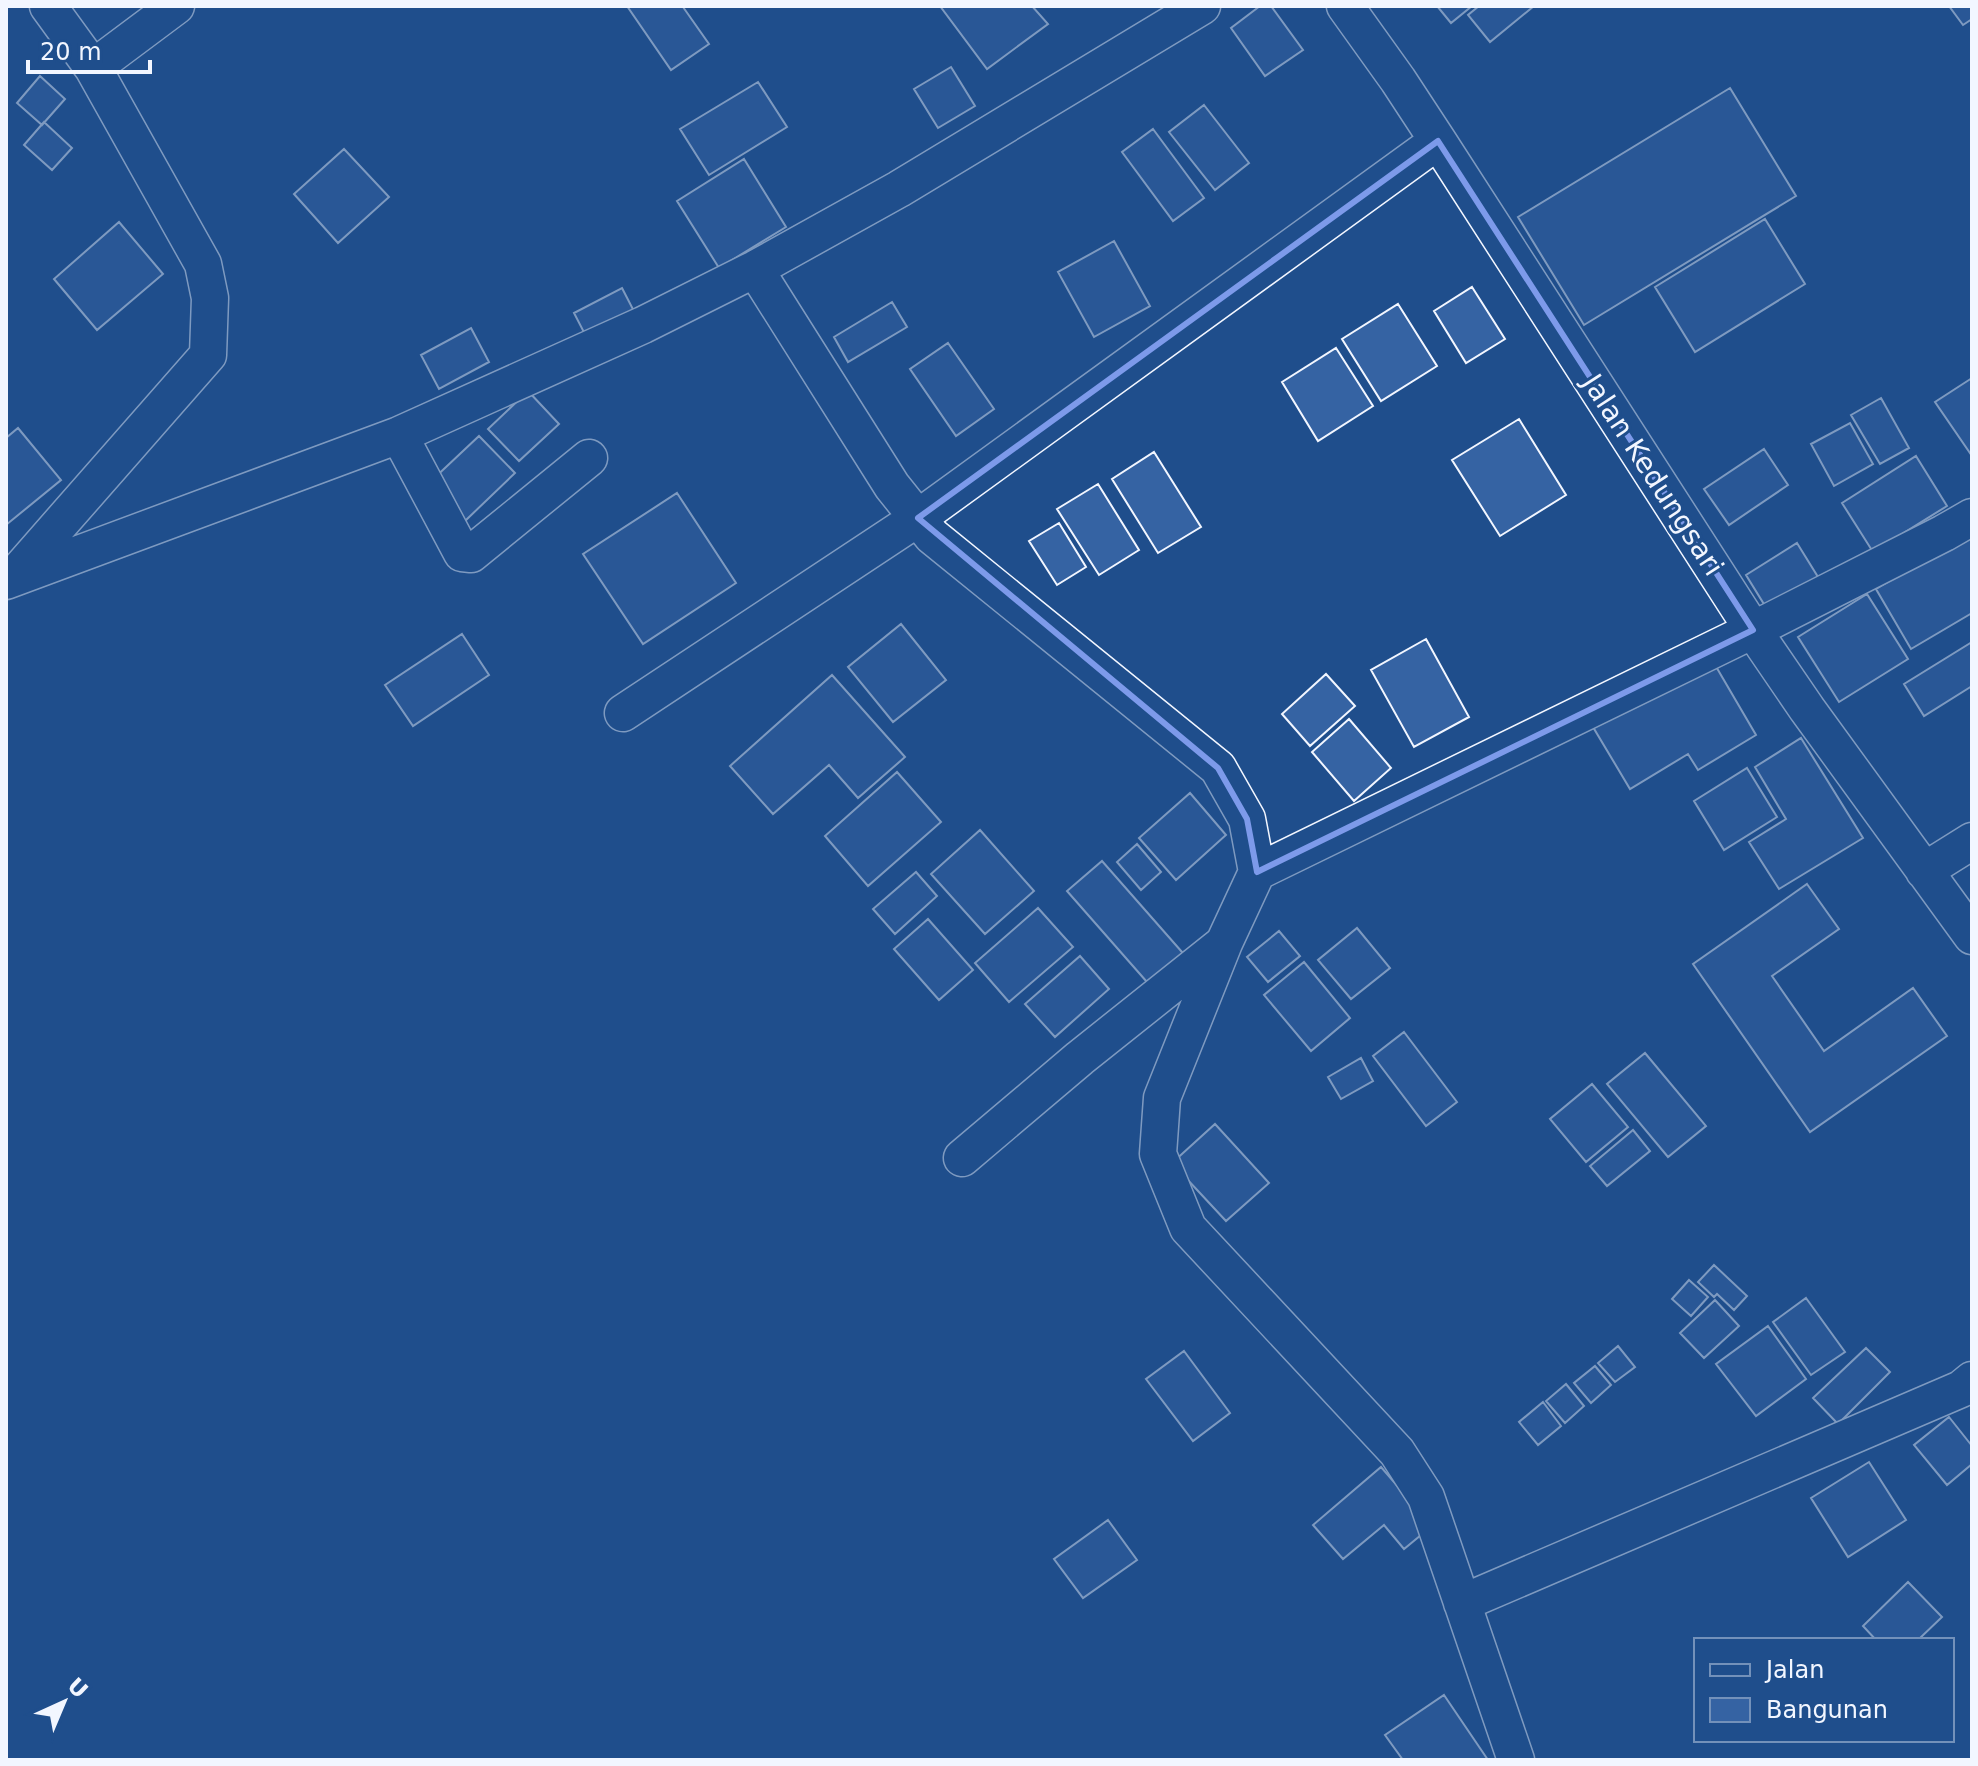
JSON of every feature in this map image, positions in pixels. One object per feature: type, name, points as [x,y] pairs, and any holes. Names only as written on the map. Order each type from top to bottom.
[{"type":"street","points":[[8,580],[208,355],[210,298],[203,264],[93,68],[48,6]]},
{"type":"street","points":[[93,68],[176,6]]},
{"type":"street","points":[[8,580],[399,435],[643,325],[755,269],[899,189],[1202,6]]},
{"type":"street","name":"Jalan Kedungsari","points":[[1345,6],[1438,141],[1753,630],[1972,936]]},
{"type":"street","points":[[623,713],[918,518],[1438,141]]},
{"type":"street","points":[[755,269],[892,486],[932,536],[1218,768],[1247,819],[1257,872],[1224,943],[1162,1098],[1158,1154],[1188,1228],[1397,1452],[1426,1497],[1516,1760]]},
{"type":"street","points":[[399,435],[462,553],[471,554],[589,458]]},
{"type":"street","points":[[1257,872],[1753,630],[1972,517]]},
{"type":"street","points":[[1924,871],[1972,841]]},
{"type":"street","points":[[962,1158],[1080,1058],[1224,943]]},
{"type":"street","points":[[1462,1603],[1961,1389],[1972,1380]]},
{"type":"highlighted area","points":[[1438,141],[1753,630],[1257,872],[1247,819],[1218,768],[918,518]]},
{"type":"building","points":[[627,6],[685,6],[709,44],[671,70]]},
{"type":"building","points":[[940,6],[1032,6],[1048,24],[987,69]]},
{"type":"building","points":[[1260,6],[1271,6],[1303,50],[1265,76],[1231,28]]},
{"type":"building","points":[[1437,6],[1472,6],[1451,23]]},
{"type":"building","points":[[1479,6],[1534,6],[1490,42],[1468,15]]},
{"type":"building","points":[[1949,6],[1972,6],[1972,19],[1963,25]]},
{"type":"building","points":[[951,67],[975,106],[938,128],[914,89]]},
{"type":"building","points":[[40,76],[65,99],[42,125],[17,103]]},
{"type":"building","points":[[758,82],[787,127],[709,175],[680,129]]},
{"type":"building","points":[[1730,88],[1796,196],[1584,325],[1518,217]]},
{"type":"building","points":[[1204,105],[1249,163],[1215,190],[1169,132]]},
{"type":"building","points":[[44,122],[72,148],[52,170],[24,145]]},
{"type":"building","points":[[1153,129],[1204,198],[1173,221],[1122,152]]},
{"type":"building","points":[[344,149],[389,197],[338,243],[294,194]]},
{"type":"building","points":[[744,159],[786,227],[719,268],[677,201]]},
{"type":"building","points":[[1765,219],[1805,284],[1695,352],[1655,287]]},
{"type":"building","points":[[119,222],[163,274],[97,330],[54,279]]},
{"type":"building","points":[[1114,241],[1150,306],[1094,337],[1058,272]]},
{"type":"building","points":[[1472,287],[1505,339],[1466,363],[1434,311]]},
{"type":"building","points":[[622,288],[638,319],[590,344],[574,313]]},
{"type":"building","points":[[892,302],[907,327],[848,362],[834,337]]},
{"type":"building","points":[[1398,304],[1437,366],[1381,401],[1342,339]]},
{"type":"building","points":[[471,328],[489,362],[439,389],[421,355]]},
{"type":"building","points":[[948,343],[994,409],[956,436],[910,369]]},
{"type":"building","points":[[1336,348],[1373,406],[1318,441],[1282,382]]},
{"type":"building","points":[[1972,378],[1972,456],[1935,402]]},
{"type":"building","points":[[528,391],[559,424],[519,461],[488,429]]},
{"type":"building","points":[[1881,398],[1909,448],[1880,464],[1851,415]]},
{"type":"building","points":[[1519,419],[1566,495],[1500,536],[1452,460]]},
{"type":"building","points":[[1850,423],[1873,464],[1834,486],[1811,444]]},
{"type":"building","points":[[18,428],[61,480],[6,525],[6,438]]},
{"type":"building","points":[[479,436],[515,473],[465,521],[429,483]]},
{"type":"building","points":[[1764,449],[1788,485],[1729,525],[1704,489]]},
{"type":"building","points":[[1154,452],[1201,527],[1158,553],[1112,479]]},
{"type":"building","points":[[1916,456],[1947,506],[1873,552],[1842,503]]},
{"type":"building","points":[[1098,484],[1139,550],[1099,575],[1057,509]]},
{"type":"building","points":[[677,493],[736,583],[643,644],[583,554]]},
{"type":"building","points":[[1059,523],[1086,567],[1057,585],[1029,541]]},
{"type":"building","points":[[1972,532],[1972,613],[1911,649],[1876,589]]},
{"type":"building","points":[[1797,543],[1818,577],[1767,609],[1746,575]]},
{"type":"building","points":[[1867,594],[1908,659],[1839,702],[1798,637]]},
{"type":"building","points":[[901,624],[946,680],[893,722],[848,667]]},
{"type":"building","points":[[462,634],[489,675],[413,726],[385,685]]},
{"type":"building","points":[[1426,639],[1469,717],[1414,747],[1371,670]]},
{"type":"building","points":[[1972,642],[1972,686],[1924,716],[1904,684]]},
{"type":"building","points":[[1711,658],[1756,735],[1698,770],[1688,754],[1630,789],[1593,727]]},
{"type":"building","points":[[1326,674],[1355,706],[1310,746],[1282,714]]},
{"type":"building","points":[[832,675],[905,757],[858,798],[829,765],[773,814],[730,766]]},
{"type":"building","points":[[1349,719],[1391,768],[1354,801],[1312,752]]},
{"type":"building","points":[[1801,738],[1863,838],[1779,889],[1749,842],[1786,819],[1755,767]]},
{"type":"building","points":[[1747,768],[1777,817],[1724,850],[1694,801]]},
{"type":"building","points":[[897,772],[941,822],[868,886],[825,836]]},
{"type":"building","points":[[1190,793],[1226,835],[1176,880],[1139,838]]},
{"type":"building","points":[[980,830],[1034,891],[985,934],[931,874]]},
{"type":"building","points":[[1137,844],[1161,872],[1141,890],[1117,862]]},
{"type":"building","points":[[1102,861],[1189,960],[1154,990],[1067,891]]},
{"type":"building","points":[[916,872],[937,896],[895,934],[873,909]]},
{"type":"building","points":[[1807,884],[1839,929],[1772,976],[1824,1051],[1913,988],[1947,1036],[1810,1132],[1693,964]]},
{"type":"building","points":[[1038,908],[1073,947],[1009,1002],[975,963]]},
{"type":"building","points":[[928,919],[973,970],[939,1000],[894,949]]},
{"type":"building","points":[[1357,928],[1390,968],[1351,999],[1318,960]]},
{"type":"building","points":[[1279,931],[1300,956],[1268,982],[1247,957]]},
{"type":"building","points":[[1080,956],[1109,989],[1055,1037],[1025,1004]]},
{"type":"building","points":[[1304,962],[1350,1018],[1311,1051],[1264,995]]},
{"type":"building","points":[[1404,1032],[1457,1102],[1426,1126],[1373,1056]]},
{"type":"building","points":[[1645,1053],[1706,1126],[1668,1157],[1607,1084]]},
{"type":"building","points":[[1361,1058],[1373,1081],[1341,1099],[1328,1077]]},
{"type":"building","points":[[1592,1084],[1628,1127],[1586,1162],[1550,1119]]},
{"type":"building","points":[[1215,1124],[1269,1183],[1226,1221],[1172,1163]]},
{"type":"building","points":[[1633,1130],[1650,1151],[1607,1186],[1590,1166]]},
{"type":"building","points":[[1714,1265],[1747,1296],[1734,1310],[1698,1282]]},
{"type":"building","points":[[1689,1280],[1708,1297],[1691,1316],[1672,1299]]},
{"type":"building","points":[[1806,1298],[1845,1352],[1811,1375],[1773,1322]]},
{"type":"building","points":[[1715,1300],[1739,1326],[1704,1358],[1680,1333]]},
{"type":"building","points":[[1768,1326],[1806,1379],[1756,1416],[1716,1364]]},
{"type":"building","points":[[1618,1346],[1635,1367],[1615,1382],[1598,1363]]},
{"type":"building","points":[[1866,1348],[1890,1372],[1838,1424],[1813,1398]]},
{"type":"building","points":[[1184,1351],[1230,1413],[1193,1441],[1146,1379]]},
{"type":"building","points":[[1595,1366],[1611,1385],[1591,1403],[1574,1383]]},
{"type":"building","points":[[1566,1384],[1584,1406],[1565,1423],[1546,1401]]},
{"type":"building","points":[[1543,1402],[1561,1426],[1538,1445],[1519,1422]]},
{"type":"building","points":[[1949,1417],[1972,1446],[1972,1464],[1947,1485],[1914,1445]]},
{"type":"building","points":[[1869,1462],[1906,1520],[1848,1557],[1811,1498]]},
{"type":"building","points":[[1381,1467],[1432,1526],[1404,1549],[1384,1525],[1343,1559],[1313,1525]]},
{"type":"building","points":[[1108,1520],[1137,1560],[1083,1598],[1054,1559]]},
{"type":"building","points":[[1908,1582],[1942,1617],[1920,1638],[1874,1638],[1863,1626]]},
{"type":"building","points":[[1444,1695],[1488,1760],[1403,1760],[1385,1735]]}]
